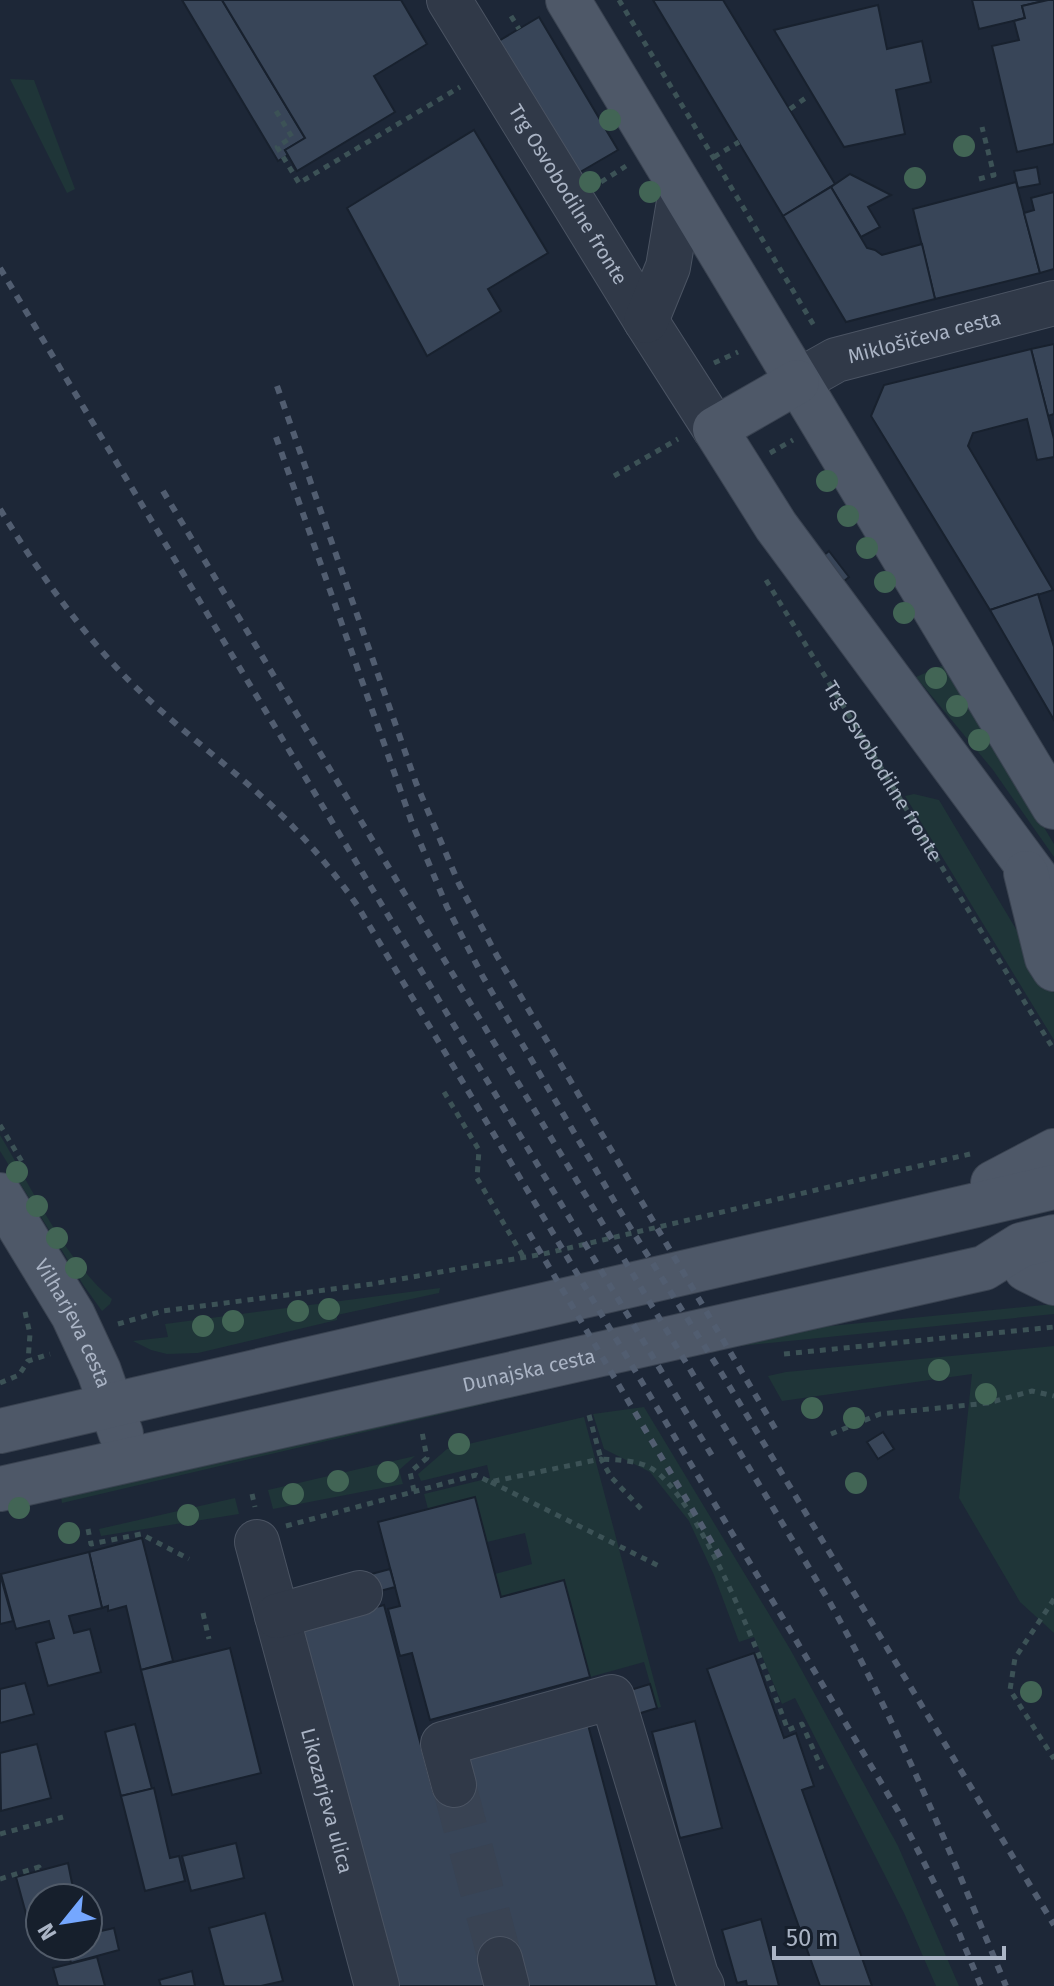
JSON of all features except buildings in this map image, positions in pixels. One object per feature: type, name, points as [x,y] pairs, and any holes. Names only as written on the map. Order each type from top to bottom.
[{"type":"main road","points":[[568,0],[1054,807]]},
{"type":"main road","points":[[697,434],[797,382]]},
{"type":"main road","name":"Trg Osvobodilne fronte","points":[[697,434],[776,526],[1054,902]]},
{"type":"main road","points":[[1024,863],[1047,958],[1054,969]]},
{"type":"main road","points":[[940,1213],[1054,1151]]},
{"type":"main road","points":[[0,1431],[1054,1187]]},
{"type":"main road","name":"Vilharjeva cesta","points":[[0,1195],[73,1315],[99,1371],[130,1459]]},
{"type":"main road","name":"Dunajska cesta","points":[[0,1489],[1035,1264]]},
{"type":"street","name":"Trg Osvobodilne fronte","points":[[449,0],[646,321],[697,434]]},
{"type":"street","points":[[646,321],[668,267],[681,190]]},
{"type":"street","name":"Miklošičeva cesta","points":[[797,382],[836,360],[1054,303]]},
{"type":"street","name":"Likozarjeva ulica","points":[[266,1535],[277,1616],[377,1986]]},
{"type":"street","points":[[277,1616],[360,1593]]},
{"type":"street","points":[[454,1785],[443,1744],[612,1697],[696,1975],[702,1986]]},
{"type":"path","points":[[619,0],[821,337]]},
{"type":"path","points":[[511,16],[519,29]]},
{"type":"path","points":[[276,111],[292,137],[277,147],[299,183],[462,86]]},
{"type":"path","points":[[790,109],[807,97]]},
{"type":"path","points":[[979,179],[994,175],[982,127]]},
{"type":"path","points":[[714,157],[739,142]]},
{"type":"path","points":[[707,367],[739,351]]},
{"type":"path","points":[[767,455],[804,433]]},
{"type":"path","points":[[614,476],[697,434]]},
{"type":"path","name":"Trg Osvobodilne fronte","points":[[766,580],[1054,1050]]},
{"type":"path","points":[[444,1092],[479,1150],[477,1178],[524,1258]]},
{"type":"path","points":[[114,1325],[149,1314],[372,1284],[524,1258],[982,1151]]},
{"type":"path","name":"Vilharjeva cesta","points":[[21,1303],[30,1326],[31,1353],[28,1361]]},
{"type":"path","points":[[778,1354],[1054,1327]]},
{"type":"path","points":[[0,1383],[19,1375],[28,1361],[58,1351]]},
{"type":"path","points":[[831,1434],[880,1414],[988,1403],[1032,1391],[1054,1396]]},
{"type":"path","points":[[589,1415],[601,1459],[611,1477],[645,1513]]},
{"type":"path","points":[[408,1435],[436,1428]]},
{"type":"path","points":[[414,1491],[410,1472],[427,1458],[422,1432]]},
{"type":"path","points":[[490,1482],[601,1459],[649,1467],[674,1490],[693,1515],[760,1652],[788,1730],[802,1724],[822,1769]]},
{"type":"path","points":[[266,1535],[476,1475],[661,1567]]},
{"type":"path","points":[[88,1529],[91,1544],[141,1534],[189,1559]]},
{"type":"path","points":[[1054,1599],[1015,1658],[1010,1690],[1054,1759]]},
{"type":"path","points":[[203,1613],[209,1639]]},
{"type":"path","points":[[0,1834],[63,1817]]},
{"type":"path","points":[[0,1879],[39,1867],[40,1870]]},
{"type":"green space","points":[[10,79],[34,80],[75,189],[67,193]]},
{"type":"green space","points":[[946,664],[1054,844],[1054,857],[993,770],[916,677]]},
{"type":"green space","points":[[914,794],[939,800],[1054,993],[1054,1040],[905,796]]},
{"type":"green space","points":[[0,1135],[79,1265],[112,1299],[102,1311],[0,1151]]},
{"type":"green space","points":[[440,1288],[439,1293],[337,1315],[337,1320],[198,1353],[167,1354],[133,1341],[168,1337],[165,1324]]},
{"type":"green space","points":[[1054,1304],[1054,1314],[730,1347],[780,1331]]},
{"type":"green space","points":[[1054,1346],[1054,1633],[1020,1602],[959,1498],[972,1374],[782,1401],[768,1376],[786,1372]]},
{"type":"green space","points":[[613,1374],[62,1503],[60,1491]]},
{"type":"green space","points":[[644,1407],[790,1649],[898,1846],[959,1986],[936,1986],[904,1913],[795,1698],[782,1704],[754,1637],[739,1642],[714,1575],[689,1521],[650,1472],[604,1449],[593,1414]]},
{"type":"green space","points":[[584,1417],[661,1707],[657,1708],[644,1662],[590,1677],[564,1581],[501,1597],[495,1574],[532,1564],[525,1533],[487,1542],[475,1497],[428,1509],[424,1494],[490,1478],[487,1465],[421,1481],[418,1474],[447,1449]]},
{"type":"green space","points":[[415,1456],[399,1470],[403,1484],[273,1509],[268,1490]]},
{"type":"green space","points":[[235,1498],[239,1514],[101,1536],[99,1529]]},
{"type":"tunnel","points":[[454,1785],[500,1959]]},
{"type":"railway","points":[[0,268],[714,1459]]},
{"type":"railway","points":[[277,386],[416,783],[459,884],[497,956],[779,1435]]},
{"type":"railway","points":[[276,437],[412,823],[447,907],[483,977],[620,1211],[722,1374],[1054,1925]]},
{"type":"railway","points":[[163,491],[829,1601],[901,1743],[1006,1986]]},
{"type":"railway","points":[[0,509],[54,590],[115,666],[282,816],[316,852],[357,905],[898,1811],[957,1928],[981,1986]]},
{"type":"railway","points":[[529,1233],[721,1558]]}]
